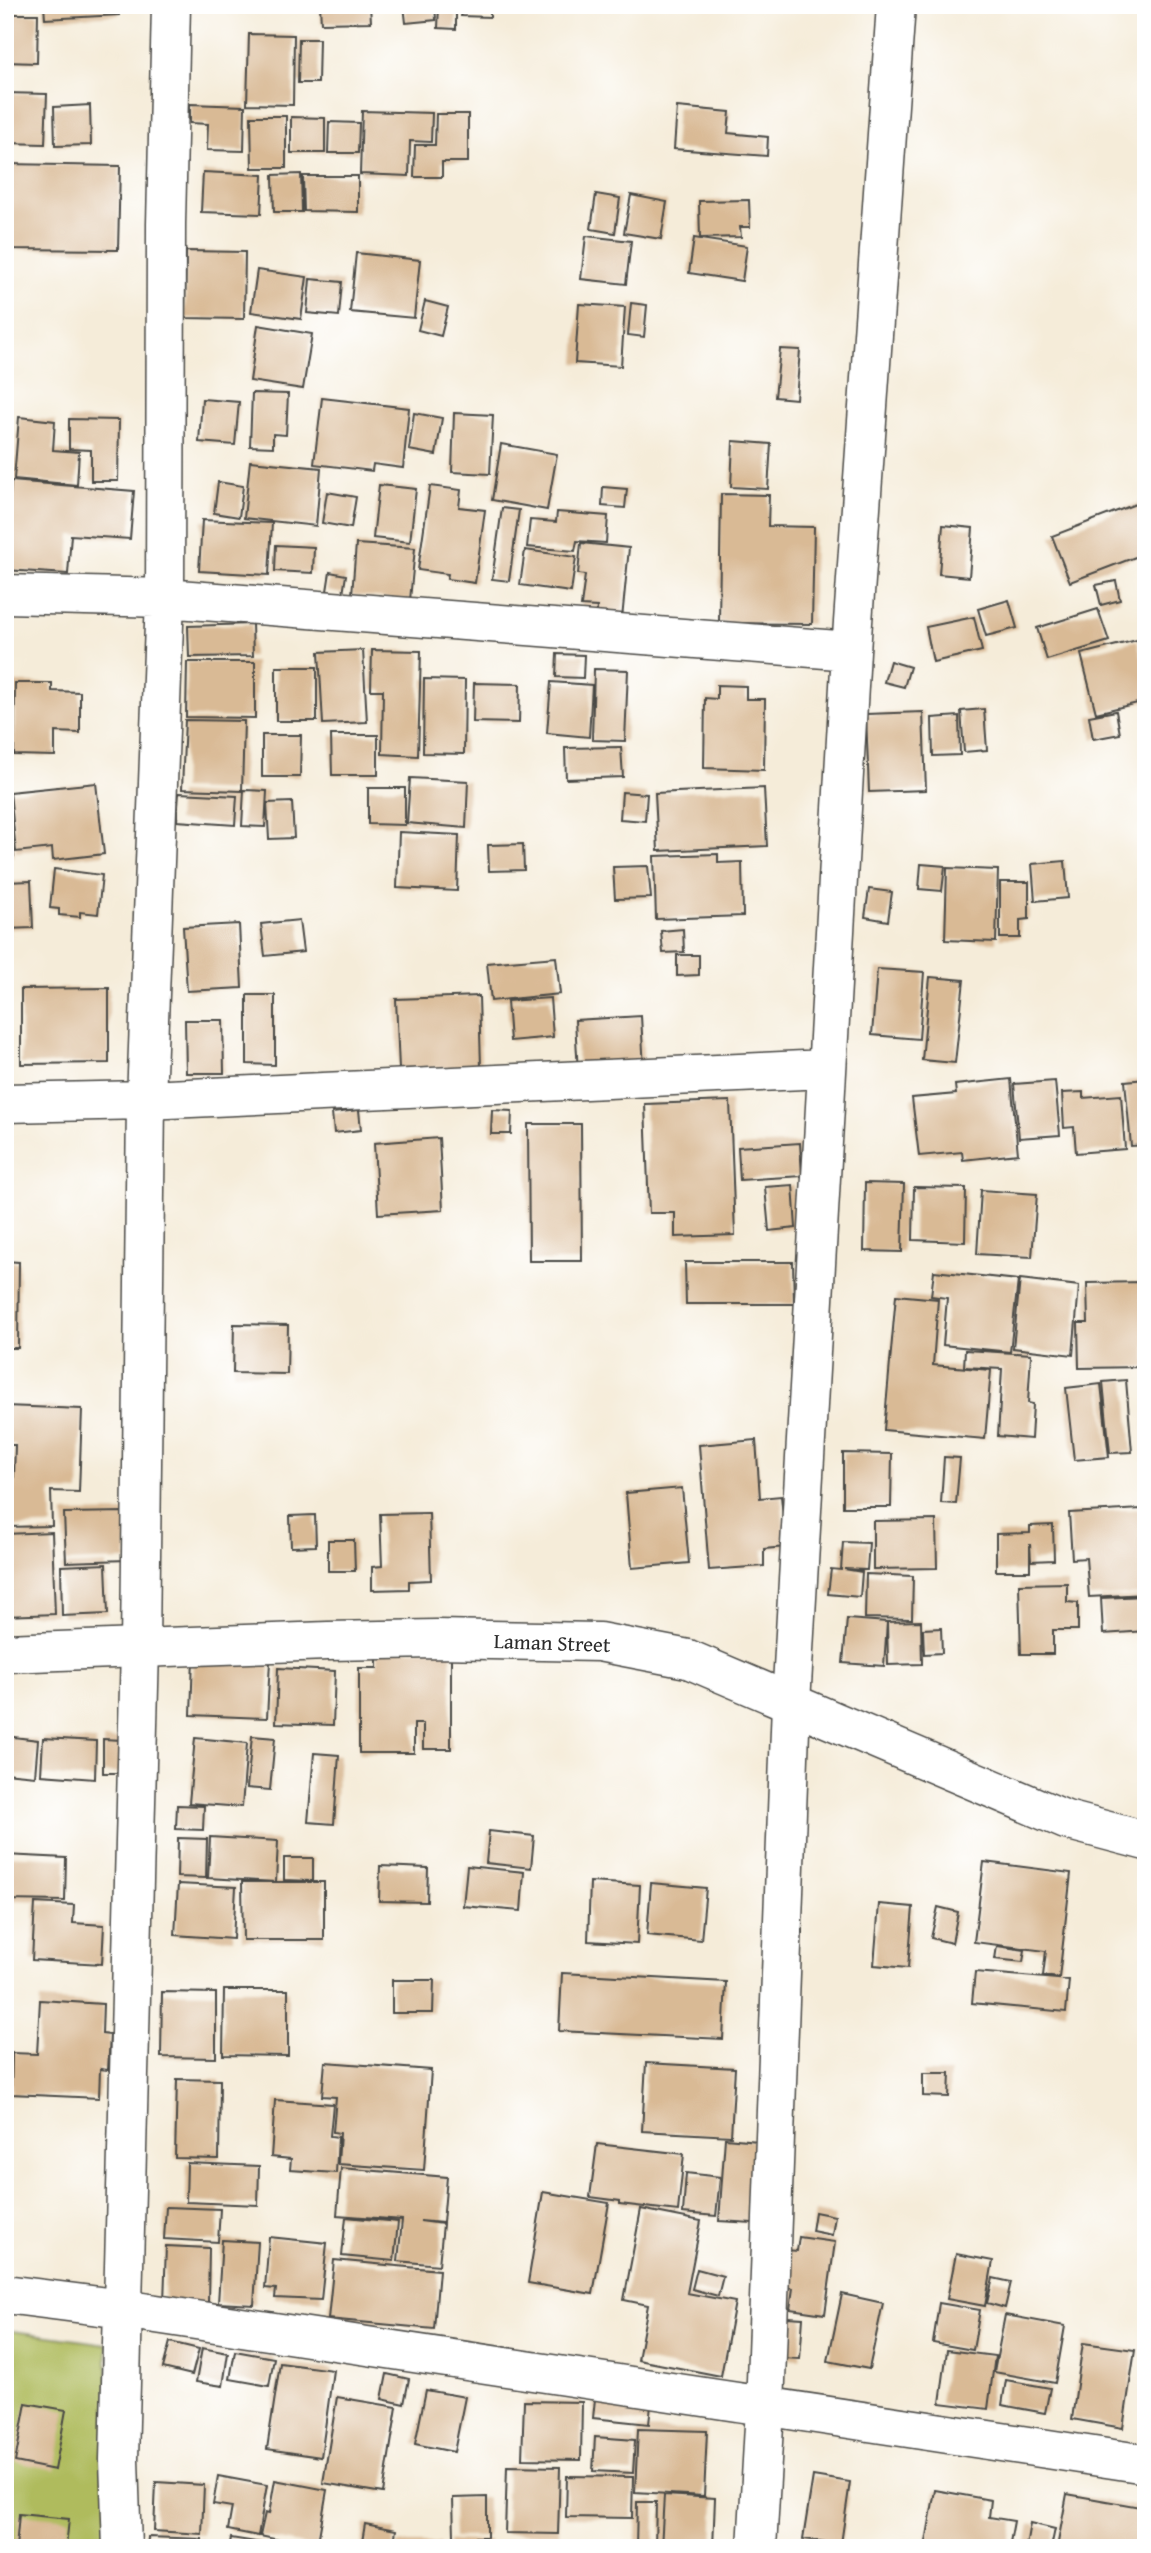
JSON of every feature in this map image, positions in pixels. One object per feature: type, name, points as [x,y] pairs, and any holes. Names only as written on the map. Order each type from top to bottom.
[{"type":"street","points":[[122,2548],[119,2460],[140,1648],[146,1100],[165,598],[166,224],[171,5]]},
{"type":"street","points":[[757,2548],[765,2408],[791,1703],[826,1069],[896,5]]},
{"type":"street","points":[[5,594],[165,598],[852,652]]},
{"type":"street","points":[[5,1103],[146,1100],[826,1069]]},
{"type":"street","name":"Laman Street","points":[[5,1653],[408,1639],[598,1642],[688,1659],[1066,1820],[1146,1840]]},
{"type":"street","points":[[5,2294],[123,2309],[1146,2464]]},
{"type":"green space","points":[[5,2330],[107,2344],[109,2548],[5,2548]]},
{"type":"building","points":[[44,5],[119,5],[119,15],[45,19]]},
{"type":"building","points":[[320,5],[370,5],[371,22],[321,23]]},
{"type":"building","points":[[404,5],[435,5],[436,20],[406,23]]},
{"type":"building","points":[[461,5],[490,5],[490,17],[461,16]]},
{"type":"building","points":[[439,6],[456,6],[456,29],[438,28]]},
{"type":"building","points":[[5,14],[38,14],[37,63],[5,62]]},
{"type":"building","points":[[249,34],[294,35],[293,105],[247,104]]},
{"type":"building","points":[[299,39],[319,39],[318,83],[298,83]]},
{"type":"building","points":[[5,93],[47,94],[45,144],[5,143]]},
{"type":"building","points":[[190,104],[245,106],[244,151],[207,150],[208,124],[190,123]]},
{"type":"building","points":[[90,105],[91,145],[55,146],[54,107]]},
{"type":"building","points":[[677,107],[730,112],[728,133],[768,137],[767,156],[674,149]]},
{"type":"building","points":[[362,111],[432,113],[431,142],[410,141],[409,176],[360,174]]},
{"type":"building","points":[[436,114],[468,114],[468,162],[442,162],[442,177],[414,177],[415,145],[435,145]]},
{"type":"building","points":[[251,116],[286,116],[286,168],[252,168]]},
{"type":"building","points":[[291,117],[325,118],[325,153],[291,153]]},
{"type":"building","points":[[329,122],[359,123],[358,153],[328,153]]},
{"type":"building","points":[[5,164],[120,166],[118,250],[5,249]]},
{"type":"building","points":[[203,172],[263,175],[261,214],[201,212]]},
{"type":"building","points":[[301,174],[302,212],[274,212],[273,175]]},
{"type":"building","points":[[303,176],[358,176],[358,212],[304,211]]},
{"type":"building","points":[[596,194],[620,198],[615,233],[591,229]]},
{"type":"building","points":[[631,195],[667,202],[661,239],[624,233]]},
{"type":"building","points":[[749,200],[750,227],[740,227],[741,237],[700,238],[699,201]]},
{"type":"building","points":[[586,236],[631,241],[626,284],[581,279]]},
{"type":"building","points":[[694,238],[747,246],[742,281],[689,273]]},
{"type":"building","points":[[186,251],[245,252],[244,319],[185,318]]},
{"type":"building","points":[[356,253],[420,260],[414,318],[350,312]]},
{"type":"building","points":[[257,270],[307,277],[301,319],[251,312]]},
{"type":"building","points":[[310,279],[342,282],[339,316],[307,313]]},
{"type":"building","points":[[425,301],[448,307],[441,336],[418,330]]},
{"type":"building","points":[[631,303],[647,305],[644,337],[628,335]]},
{"type":"building","points":[[579,304],[625,307],[621,366],[575,363]]},
{"type":"building","points":[[258,325],[312,334],[303,389],[250,381]]},
{"type":"building","points":[[780,349],[800,350],[796,399],[775,397]]},
{"type":"building","points":[[252,393],[288,394],[286,435],[273,434],[273,447],[250,446]]},
{"type":"building","points":[[322,398],[409,408],[403,468],[373,464],[372,471],[314,464]]},
{"type":"building","points":[[202,399],[239,402],[235,445],[199,442]]},
{"type":"building","points":[[414,413],[442,418],[436,455],[409,450]]},
{"type":"building","points":[[454,413],[493,415],[490,474],[452,472]]},
{"type":"building","points":[[19,417],[55,421],[53,450],[79,452],[77,485],[14,479]]},
{"type":"building","points":[[69,419],[119,420],[118,481],[91,481],[91,450],[69,449]]},
{"type":"building","points":[[733,441],[771,444],[768,489],[731,487]]},
{"type":"building","points":[[501,444],[557,454],[547,510],[492,500]]},
{"type":"building","points":[[250,461],[321,468],[316,526],[244,518]]},
{"type":"building","points":[[11,481],[134,491],[130,539],[71,535],[68,574],[5,570]]},
{"type":"building","points":[[218,482],[243,486],[239,517],[214,513]]},
{"type":"building","points":[[379,485],[416,489],[410,542],[373,538]]},
{"type":"building","points":[[430,486],[461,490],[459,507],[485,510],[475,583],[447,579],[448,574],[418,570]]},
{"type":"building","points":[[603,487],[627,489],[625,508],[602,506]]},
{"type":"building","points":[[327,492],[356,497],[351,528],[322,523]]},
{"type":"building","points":[[721,494],[769,495],[768,526],[814,527],[812,624],[719,623]]},
{"type":"building","points":[[1146,500],[1146,553],[1070,582],[1052,536]]},
{"type":"building","points":[[502,508],[519,510],[509,581],[492,579]]},
{"type":"building","points":[[557,512],[608,516],[606,543],[577,541],[575,551],[527,547],[530,520],[556,522]]},
{"type":"building","points":[[202,520],[272,523],[269,575],[199,571]]},
{"type":"building","points":[[943,525],[973,528],[969,577],[939,574]]},
{"type":"building","points":[[581,543],[629,548],[622,619],[596,616],[597,607],[581,606],[585,575],[578,574]]},
{"type":"building","points":[[356,544],[415,548],[410,600],[352,595]]},
{"type":"building","points":[[276,545],[314,547],[313,573],[275,571]]},
{"type":"building","points":[[525,550],[576,557],[571,592],[520,585]]},
{"type":"building","points":[[330,572],[346,575],[343,594],[327,591]]},
{"type":"building","points":[[1116,581],[1120,600],[1101,605],[1096,585]]},
{"type":"building","points":[[1009,600],[1017,628],[986,636],[978,609]]},
{"type":"building","points":[[1098,609],[1109,641],[1047,660],[1037,628]]},
{"type":"building","points":[[974,617],[982,651],[933,662],[926,627]]},
{"type":"building","points":[[252,624],[253,656],[189,657],[188,626]]},
{"type":"building","points":[[1137,640],[1146,672],[1146,701],[1096,713],[1081,654]]},
{"type":"building","points":[[363,650],[367,722],[323,724],[319,652]]},
{"type":"building","points":[[372,650],[421,651],[418,756],[382,754],[383,690],[371,690]]},
{"type":"building","points":[[557,654],[584,655],[583,678],[556,677]]},
{"type":"building","points":[[890,661],[910,667],[904,687],[884,682]]},
{"type":"building","points":[[187,662],[255,662],[255,718],[186,717]]},
{"type":"building","points":[[276,667],[317,667],[317,721],[276,721]]},
{"type":"building","points":[[594,669],[628,670],[625,741],[592,740]]},
{"type":"building","points":[[424,679],[465,680],[464,754],[423,753]]},
{"type":"building","points":[[551,682],[592,685],[589,737],[547,733]]},
{"type":"building","points":[[15,683],[52,683],[52,691],[80,692],[80,733],[55,732],[55,756],[14,755]]},
{"type":"building","points":[[474,683],[520,684],[519,723],[473,722]]},
{"type":"building","points":[[717,685],[746,686],[746,699],[765,699],[764,770],[704,768],[705,698],[717,699]]},
{"type":"building","points":[[984,709],[987,750],[964,752],[961,711]]},
{"type":"building","points":[[1116,711],[1120,734],[1093,739],[1089,716]]},
{"type":"building","points":[[923,712],[926,790],[869,792],[866,714]]},
{"type":"building","points":[[959,716],[960,755],[933,756],[932,718]]},
{"type":"building","points":[[185,720],[244,721],[242,791],[182,789]]},
{"type":"building","points":[[262,735],[301,735],[300,777],[262,777]]},
{"type":"building","points":[[331,735],[378,735],[378,775],[332,775]]},
{"type":"building","points":[[621,747],[623,777],[566,779],[565,748]]},
{"type":"building","points":[[410,778],[468,781],[466,828],[407,823]]},
{"type":"building","points":[[96,783],[104,854],[53,860],[52,848],[16,852],[10,792]]},
{"type":"building","points":[[368,788],[405,788],[405,825],[368,824]]},
{"type":"building","points":[[764,788],[767,846],[658,851],[655,793]]},
{"type":"building","points":[[244,790],[267,791],[265,827],[242,826]]},
{"type":"building","points":[[622,792],[647,794],[645,821],[620,819]]},
{"type":"building","points":[[179,793],[237,796],[235,825],[177,821]]},
{"type":"building","points":[[292,802],[294,838],[269,839],[267,803]]},
{"type":"building","points":[[5,803],[8,803],[14,856],[5,857]]},
{"type":"building","points":[[399,832],[459,835],[457,891],[397,888]]},
{"type":"building","points":[[523,844],[524,870],[489,871],[488,845]]},
{"type":"building","points":[[718,854],[718,863],[742,862],[743,916],[656,919],[654,856]]},
{"type":"building","points":[[1065,861],[1068,898],[1035,901],[1032,864]]},
{"type":"building","points":[[921,864],[945,866],[942,891],[919,889]]},
{"type":"building","points":[[648,866],[651,898],[615,899],[613,867]]},
{"type":"building","points":[[947,868],[998,870],[996,942],[945,940]]},
{"type":"building","points":[[54,869],[102,875],[98,914],[80,912],[80,917],[59,915],[59,909],[50,908]]},
{"type":"building","points":[[31,881],[33,928],[5,929],[5,882]]},
{"type":"building","points":[[1000,882],[1029,882],[1029,919],[1020,920],[1020,938],[1000,938]]},
{"type":"building","points":[[869,889],[892,892],[888,921],[865,917]]},
{"type":"building","points":[[299,920],[303,952],[265,956],[261,924]]},
{"type":"building","points":[[239,924],[242,988],[187,991],[183,927]]},
{"type":"building","points":[[683,929],[684,952],[663,953],[661,931]]},
{"type":"building","points":[[677,955],[699,955],[699,975],[677,976]]},
{"type":"building","points":[[556,957],[560,994],[491,1001],[487,963]]},
{"type":"building","points":[[877,969],[924,972],[919,1039],[872,1035]]},
{"type":"building","points":[[930,977],[964,980],[955,1063],[922,1060]]},
{"type":"building","points":[[109,988],[109,1063],[21,1064],[21,989]]},
{"type":"building","points":[[247,995],[275,995],[275,1065],[247,1064]]},
{"type":"building","points":[[479,996],[481,1067],[399,1069],[396,999]]},
{"type":"building","points":[[550,998],[553,1037],[510,1041],[507,1001]]},
{"type":"building","points":[[641,1016],[644,1069],[578,1073],[575,1020]]},
{"type":"building","points":[[185,1020],[223,1020],[224,1073],[186,1073]]},
{"type":"building","points":[[1011,1079],[1018,1154],[963,1160],[962,1152],[919,1156],[912,1098],[956,1094],[955,1085]]},
{"type":"building","points":[[1146,1079],[1146,1145],[1131,1146],[1125,1081]]},
{"type":"building","points":[[1055,1081],[1060,1135],[1019,1138],[1014,1084]]},
{"type":"building","points":[[1083,1092],[1083,1098],[1121,1095],[1125,1149],[1076,1153],[1074,1127],[1064,1128],[1062,1093]]},
{"type":"building","points":[[730,1101],[735,1235],[675,1237],[675,1213],[649,1213],[645,1104]]},
{"type":"building","points":[[359,1110],[361,1130],[334,1133],[332,1113]]},
{"type":"building","points":[[492,1110],[512,1111],[511,1134],[491,1134]]},
{"type":"building","points":[[528,1124],[581,1124],[582,1261],[529,1261]]},
{"type":"building","points":[[439,1138],[443,1210],[378,1214],[374,1143]]},
{"type":"building","points":[[800,1143],[802,1176],[740,1180],[738,1147]]},
{"type":"building","points":[[865,1183],[904,1184],[902,1252],[864,1251]]},
{"type":"building","points":[[793,1185],[796,1228],[769,1231],[765,1187]]},
{"type":"building","points":[[914,1187],[966,1188],[965,1242],[913,1240]]},
{"type":"building","points":[[981,1190],[1037,1194],[1032,1257],[977,1254]]},
{"type":"building","points":[[5,1261],[19,1262],[18,1348],[5,1348]]},
{"type":"building","points":[[685,1262],[793,1262],[794,1304],[686,1304]]},
{"type":"building","points":[[934,1271],[1018,1280],[1010,1352],[943,1345],[947,1298],[931,1296]]},
{"type":"building","points":[[1020,1279],[1079,1286],[1073,1355],[1013,1348]]},
{"type":"building","points":[[1146,1282],[1146,1367],[1079,1368],[1078,1323],[1088,1323],[1087,1283]]},
{"type":"building","points":[[896,1295],[938,1299],[933,1365],[991,1370],[985,1439],[884,1430]]},
{"type":"building","points":[[234,1324],[288,1325],[287,1374],[233,1373]]},
{"type":"building","points":[[965,1350],[1031,1354],[1028,1403],[1033,1404],[1031,1439],[998,1436],[1002,1369],[964,1367]]},
{"type":"building","points":[[1126,1380],[1132,1452],[1110,1453],[1103,1382]]},
{"type":"building","points":[[1101,1384],[1109,1457],[1074,1460],[1066,1388]]},
{"type":"building","points":[[5,1406],[82,1409],[79,1492],[51,1491],[52,1526],[5,1527],[5,1477],[14,1477],[15,1445],[5,1445]]},
{"type":"building","points":[[756,1440],[760,1498],[781,1496],[786,1547],[764,1549],[764,1566],[709,1570],[699,1445]]},
{"type":"building","points":[[843,1453],[892,1454],[891,1507],[843,1507]]},
{"type":"building","points":[[944,1457],[960,1458],[956,1504],[941,1503]]},
{"type":"building","points":[[682,1488],[689,1563],[632,1568],[626,1493]]},
{"type":"building","points":[[1142,1509],[1146,1594],[1089,1597],[1086,1558],[1072,1559],[1069,1513]]},
{"type":"building","points":[[126,1512],[127,1560],[66,1562],[64,1513]]},
{"type":"building","points":[[429,1513],[431,1580],[409,1581],[409,1589],[372,1590],[372,1567],[382,1566],[380,1514]]},
{"type":"building","points":[[315,1515],[316,1546],[291,1547],[290,1516]]},
{"type":"building","points":[[936,1520],[937,1568],[873,1569],[873,1521]]},
{"type":"building","points":[[1053,1525],[1054,1560],[1031,1561],[1030,1544],[1030,1571],[996,1571],[996,1534],[1030,1533],[1030,1526]]},
{"type":"building","points":[[52,1532],[55,1614],[5,1616],[5,1534]]},
{"type":"building","points":[[328,1540],[354,1540],[355,1571],[328,1571]]},
{"type":"building","points":[[843,1542],[869,1543],[867,1570],[844,1569],[862,1572],[860,1597],[828,1594],[831,1569],[841,1570]]},
{"type":"building","points":[[106,1564],[108,1614],[62,1616],[61,1566]]},
{"type":"building","points":[[866,1574],[913,1576],[912,1619],[865,1618]]},
{"type":"building","points":[[1067,1583],[1067,1602],[1078,1603],[1078,1630],[1053,1630],[1053,1654],[1021,1654],[1019,1584]]},
{"type":"building","points":[[1146,1596],[1146,1631],[1103,1634],[1101,1598]]},
{"type":"building","points":[[847,1619],[887,1622],[884,1666],[843,1663]]},
{"type":"building","points":[[921,1621],[922,1664],[888,1665],[887,1622]]},
{"type":"building","points":[[941,1628],[942,1653],[924,1654],[923,1629]]},
{"type":"building","points":[[377,1649],[451,1650],[451,1749],[423,1749],[423,1724],[414,1724],[414,1753],[359,1753],[359,1668],[377,1668]]},
{"type":"building","points":[[193,1657],[270,1661],[267,1718],[191,1715]]},
{"type":"building","points":[[278,1668],[335,1671],[333,1725],[276,1723]]},
{"type":"building","points":[[5,1736],[38,1740],[35,1776],[5,1773]]},
{"type":"building","points":[[252,1736],[275,1738],[270,1790],[247,1788]]},
{"type":"building","points":[[43,1738],[96,1741],[95,1779],[41,1775]]},
{"type":"building","points":[[195,1738],[247,1743],[242,1807],[189,1803]]},
{"type":"building","points":[[103,1739],[122,1740],[121,1773],[103,1773]]},
{"type":"building","points":[[314,1753],[339,1755],[334,1824],[308,1822]]},
{"type":"building","points":[[177,1805],[204,1806],[203,1830],[176,1829]]},
{"type":"building","points":[[489,1831],[534,1836],[531,1868],[486,1863]]},
{"type":"building","points":[[210,1837],[278,1841],[276,1882],[208,1878]]},
{"type":"building","points":[[178,1838],[207,1839],[206,1878],[177,1877]]},
{"type":"building","points":[[5,1855],[66,1858],[65,1901],[5,1900]]},
{"type":"building","points":[[284,1858],[313,1858],[313,1881],[284,1880]]},
{"type":"building","points":[[984,1862],[1071,1873],[1059,1978],[1043,1976],[1046,1951],[974,1942]]},
{"type":"building","points":[[380,1866],[428,1868],[427,1902],[379,1901]]},
{"type":"building","points":[[467,1866],[524,1872],[521,1911],[463,1906]]},
{"type":"building","points":[[242,1882],[324,1882],[324,1940],[243,1940]]},
{"type":"building","points":[[590,1882],[640,1885],[637,1944],[588,1941]]},
{"type":"building","points":[[651,1883],[706,1888],[701,1940],[647,1935]]},
{"type":"building","points":[[178,1884],[236,1887],[233,1939],[175,1935]]},
{"type":"building","points":[[35,1903],[74,1905],[73,1923],[104,1925],[102,1964],[32,1960]]},
{"type":"building","points":[[879,1904],[913,1907],[908,1968],[874,1965]]},
{"type":"building","points":[[938,1907],[958,1912],[952,1943],[931,1938]]},
{"type":"building","points":[[997,1946],[1025,1950],[1023,1962],[995,1959]]},
{"type":"building","points":[[975,1972],[1069,1980],[1066,2012],[972,2003]]},
{"type":"building","points":[[562,1973],[726,1982],[723,2039],[559,2031]]},
{"type":"building","points":[[392,1980],[434,1980],[433,2013],[392,2013]]},
{"type":"building","points":[[224,1990],[288,1990],[288,2056],[223,2055]]},
{"type":"building","points":[[162,1992],[216,1993],[216,2058],[161,2057]]},
{"type":"building","points":[[40,2000],[103,2004],[102,2034],[110,2035],[108,2070],[100,2069],[99,2098],[11,2094],[12,2053],[37,2054]]},
{"type":"building","points":[[325,2062],[431,2070],[424,2170],[338,2164],[340,2133],[333,2132],[336,2097],[322,2096]]},
{"type":"building","points":[[646,2063],[735,2068],[731,2136],[642,2131]]},
{"type":"building","points":[[923,2073],[950,2073],[949,2097],[923,2096]]},
{"type":"building","points":[[177,2079],[220,2080],[219,2159],[175,2158]]},
{"type":"building","points":[[275,2100],[333,2104],[330,2136],[338,2137],[336,2173],[290,2170],[291,2159],[271,2157]]},
{"type":"building","points":[[725,2138],[758,2141],[753,2223],[719,2221]]},
{"type":"building","points":[[597,2144],[684,2154],[678,2211],[620,2204],[620,2201],[590,2197]]},
{"type":"building","points":[[187,2163],[259,2166],[258,2205],[186,2202]]},
{"type":"building","points":[[341,2168],[447,2177],[443,2223],[420,2221],[443,2224],[439,2265],[398,2261],[402,2220],[337,2215]]},
{"type":"building","points":[[686,2173],[720,2177],[716,2216],[683,2213]]},
{"type":"building","points":[[543,2192],[609,2203],[593,2294],[528,2283]]},
{"type":"building","points":[[166,2207],[220,2209],[218,2242],[164,2239]]},
{"type":"building","points":[[641,2209],[701,2221],[687,2293],[735,2302],[721,2376],[638,2360],[648,2305],[624,2300]]},
{"type":"building","points":[[815,2212],[835,2216],[832,2235],[812,2231]]},
{"type":"building","points":[[346,2217],[398,2222],[394,2261],[342,2256]]},
{"type":"building","points":[[269,2237],[327,2243],[321,2300],[275,2298],[276,2289],[265,2288]]},
{"type":"building","points":[[799,2237],[835,2242],[825,2314],[790,2309],[793,2288],[782,2286],[787,2250],[797,2251]]},
{"type":"building","points":[[222,2240],[258,2242],[254,2305],[218,2303]]},
{"type":"building","points":[[166,2246],[209,2248],[208,2303],[164,2302]]},
{"type":"building","points":[[956,2254],[993,2261],[985,2306],[947,2299]]},
{"type":"building","points":[[334,2260],[439,2270],[434,2329],[328,2319]]},
{"type":"building","points":[[697,2269],[723,2276],[718,2296],[692,2289]]},
{"type":"building","points":[[993,2278],[1011,2282],[1005,2308],[987,2303]]},
{"type":"building","points":[[842,2294],[883,2303],[869,2369],[828,2361]]},
{"type":"building","points":[[939,2303],[980,2310],[973,2350],[933,2343]]},
{"type":"building","points":[[1005,2315],[1065,2326],[1055,2383],[994,2372]]},
{"type":"building","points":[[787,2317],[803,2318],[800,2359],[783,2358]]},
{"type":"building","points":[[170,2342],[199,2349],[192,2375],[163,2368]]},
{"type":"building","points":[[1083,2343],[1135,2350],[1123,2428],[1072,2419]]},
{"type":"building","points":[[202,2348],[228,2353],[223,2386],[196,2382]]},
{"type":"building","points":[[947,2350],[995,2356],[988,2409],[940,2403]]},
{"type":"building","points":[[235,2351],[274,2358],[269,2386],[230,2379]]},
{"type":"building","points":[[280,2363],[333,2370],[321,2457],[267,2449]]},
{"type":"building","points":[[387,2374],[409,2379],[404,2404],[382,2399]]},
{"type":"building","points":[[1006,2380],[1050,2388],[1045,2413],[1002,2405]]},
{"type":"building","points":[[426,2390],[465,2397],[454,2452],[415,2444]]},
{"type":"building","points":[[337,2397],[397,2407],[383,2493],[323,2483]]},
{"type":"building","points":[[595,2399],[651,2405],[649,2424],[593,2418]]},
{"type":"building","points":[[524,2401],[582,2402],[581,2460],[522,2459]]},
{"type":"building","points":[[26,2403],[66,2410],[55,2470],[15,2462]]},
{"type":"building","points":[[638,2429],[707,2431],[704,2496],[635,2492]]},
{"type":"building","points":[[595,2437],[635,2440],[633,2473],[593,2471]]},
{"type":"building","points":[[507,2466],[560,2467],[558,2534],[505,2533]]},
{"type":"building","points":[[218,2476],[267,2485],[258,2536],[228,2530],[232,2507],[213,2504]]},
{"type":"building","points":[[567,2476],[633,2477],[632,2518],[566,2517]]},
{"type":"building","points":[[813,2476],[850,2482],[841,2544],[803,2539]]},
{"type":"building","points":[[275,2480],[327,2490],[317,2548],[260,2536],[265,2513],[269,2514]]},
{"type":"building","points":[[156,2482],[204,2485],[202,2534],[154,2531]]},
{"type":"building","points":[[935,2490],[991,2500],[989,2517],[1014,2521],[1009,2548],[925,2548]]},
{"type":"building","points":[[1067,2494],[1146,2508],[1146,2548],[1057,2548]]},
{"type":"building","points":[[664,2495],[715,2498],[713,2548],[661,2548]]},
{"type":"building","points":[[487,2497],[487,2537],[454,2537],[453,2498]]},
{"type":"building","points":[[637,2502],[656,2502],[655,2548],[636,2548]]},
{"type":"building","points":[[19,2514],[69,2519],[66,2548],[16,2548]]},
{"type":"building","points":[[1030,2523],[1055,2529],[1051,2548],[1026,2546]]},
{"type":"building","points":[[365,2524],[396,2530],[393,2548],[361,2548]]},
{"type":"building","points":[[148,2537],[202,2539],[202,2548],[147,2548]]},
{"type":"building","points":[[231,2538],[262,2543],[261,2548],[229,2548]]},
{"type":"building","points":[[449,2540],[489,2541],[489,2548],[448,2548]]},
{"type":"building","points":[[397,2543],[439,2543],[439,2548],[397,2548]]}]
